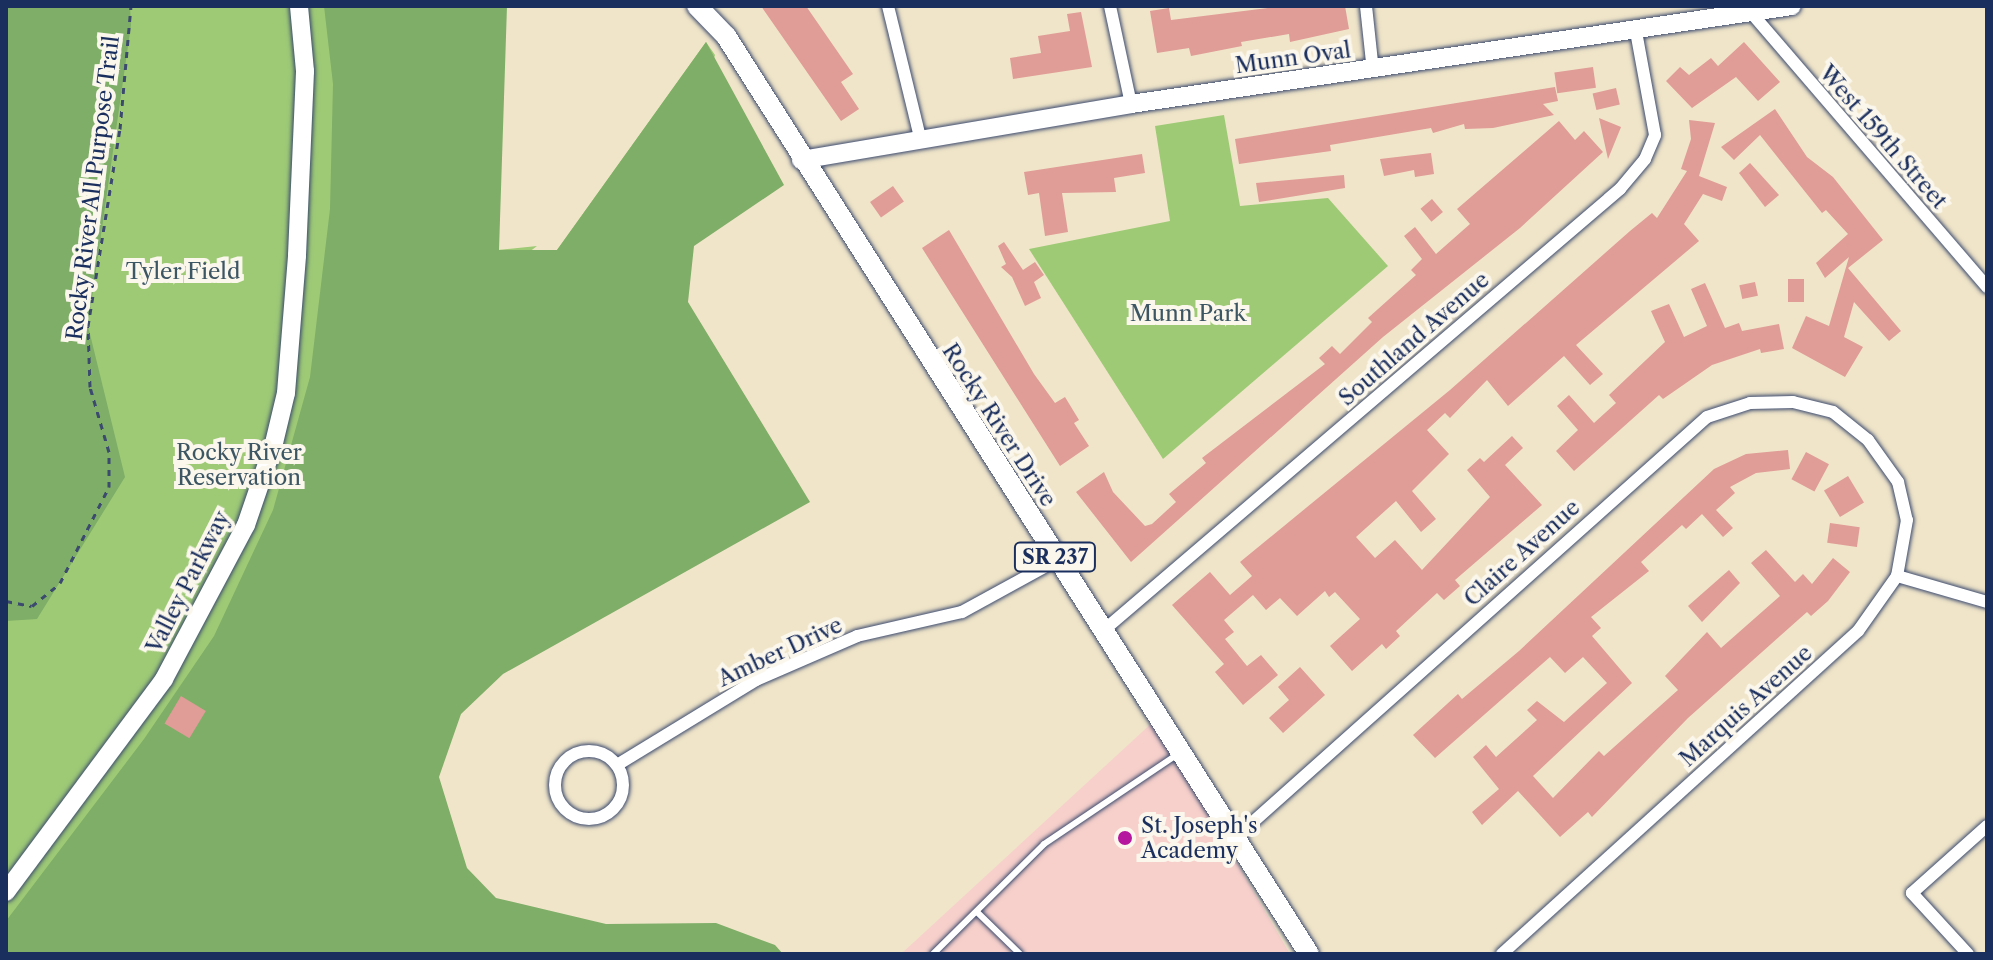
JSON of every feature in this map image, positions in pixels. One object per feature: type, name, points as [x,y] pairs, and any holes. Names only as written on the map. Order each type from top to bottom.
[{"type":"main road","name":"Rocky River Drive","points":[[697,6],[726,36],[801,160],[1309,954]]},
{"type":"street","name":"Valley Parkway","points":[[6,892],[164,679],[246,525],[274,443],[286,393],[296,287],[305,71],[299,6]]},
{"type":"street","points":[[888,6],[921,141]]},
{"type":"street","points":[[1110,6],[1131,104]]},
{"type":"street","points":[[1366,6],[1373,71]]},
{"type":"street","name":"Munn Oval","points":[[801,160],[1131,104],[1373,71],[1636,31],[1748,10],[1792,6]]},
{"type":"street","name":"West 159th Street","points":[[1748,10],[1987,287]]},
{"type":"street","name":"Southland Avenue","points":[[1104,630],[1620,189],[1645,159],[1655,135],[1636,31]]},
{"type":"street","name":"Claire Avenue","points":[[1235,838],[1707,417],[1750,403],[1793,402],[1833,412],[1868,440]]},
{"type":"street","name":"Marquis Avenue","points":[[1502,954],[1858,631],[1897,576],[1907,520],[1898,482],[1868,440]]},
{"type":"street","name":"Amber Drive","points":[[617,765],[791,664],[857,636],[962,612],[1057,560]]},
{"type":"street","points":[[1897,576],[1987,602]]},
{"type":"street","points":[[600,753],[617,765],[623,788],[604,815],[581,818],[562,805],[555,786],[569,758],[600,753]]},
{"type":"street","points":[[1968,954],[1912,893],[1987,826]]},
{"type":"lane","points":[[933,954],[1044,844],[1181,752]]},
{"type":"lane","points":[[977,912],[1020,954]]},
{"type":"path","name":"Rocky River All Purpose Trail","points":[[6,601],[32,606],[60,583],[109,487],[109,452],[90,387],[88,326],[120,129],[131,6]]},
{"type":"shaded area","name":"St. Joseph's Academy","points":[[1154,721],[1290,954],[901,954]]},
{"type":"green space","name":"Rocky River Reservation","points":[[6,6],[385,6],[359,264],[537,246],[511,266],[557,250],[706,42],[715,55],[640,291],[6,954]]},
{"type":"green space","points":[[6,6],[130,6],[131,25],[88,326],[125,477],[37,619],[6,621]]},
{"type":"green space","points":[[324,6],[507,6],[499,250],[557,250],[706,42],[784,185],[694,246],[688,302],[810,502],[503,674],[461,714],[439,777],[467,868],[496,898],[606,924],[716,923],[775,945],[783,954],[6,954],[6,921],[144,739],[214,636],[273,510],[310,377],[330,209],[333,84]]},
{"type":"green space","name":"Munn Park","points":[[1224,115],[1240,206],[1328,198],[1388,266],[1163,459],[1029,249],[1170,221],[1155,126]]},
{"type":"building","points":[[761,6],[806,6],[853,74],[841,82],[859,109],[841,121]]},
{"type":"building","points":[[1285,6],[1345,6],[1349,29],[1290,42],[1289,34],[1241,42],[1242,46],[1191,56],[1189,48],[1157,53],[1150,11],[1169,8],[1171,20]]},
{"type":"building","points":[[1081,12],[1092,67],[1013,79],[1010,58],[1041,53],[1038,36],[1070,31],[1067,14]]},
{"type":"building","points":[[1744,42],[1780,82],[1758,101],[1736,77],[1692,108],[1666,81],[1680,67],[1689,75],[1711,58],[1718,66]]},
{"type":"building","points":[[1593,67],[1596,88],[1557,93],[1554,72]]},
{"type":"building","points":[[1555,87],[1558,101],[1543,104],[1554,115],[1493,128],[1465,129],[1464,124],[1433,133],[1431,128],[1330,145],[1331,151],[1239,164],[1235,139]]},
{"type":"building","points":[[1616,88],[1620,105],[1596,110],[1593,93]]},
{"type":"building","points":[[1775,109],[1807,157],[1833,177],[1883,240],[1848,268],[1901,331],[1889,341],[1854,302],[1844,337],[1863,347],[1845,377],[1792,348],[1806,316],[1829,326],[1849,257],[1825,278],[1816,263],[1848,234],[1826,210],[1822,213],[1760,135],[1734,160],[1721,147]]},
{"type":"building","points":[[1599,118],[1621,127],[1608,159]]},
{"type":"building","points":[[1689,120],[1715,123],[1699,176],[1727,187],[1722,201],[1703,194],[1684,224],[1699,241],[1576,345],[1603,374],[1590,385],[1564,356],[1508,406],[1487,380],[1450,418],[1445,413],[1427,430],[1449,454],[1412,491],[1436,519],[1421,532],[1396,501],[1356,537],[1375,558],[1395,540],[1422,570],[1490,497],[1467,470],[1480,458],[1484,462],[1512,436],[1523,448],[1505,465],[1542,505],[1455,580],[1460,586],[1444,600],[1437,593],[1396,631],[1400,636],[1386,649],[1382,644],[1352,671],[1330,646],[1360,619],[1335,592],[1329,597],[1325,591],[1297,616],[1280,598],[1266,610],[1253,595],[1224,620],[1234,632],[1225,639],[1247,666],[1261,655],[1278,675],[1243,705],[1215,672],[1224,664],[1172,605],[1210,572],[1230,595],[1252,576],[1240,562],[1450,390],[1630,231],[1652,213],[1657,218],[1687,171],[1681,169],[1691,139]]},
{"type":"building","points":[[1559,121],[1575,140],[1584,131],[1603,152],[1520,228],[1383,337],[1131,562],[1076,492],[1104,472],[1113,492],[1145,526],[1152,524],[1176,502],[1169,494],[1206,463],[1202,458],[1325,364],[1319,358],[1332,346],[1340,354],[1372,322],[1368,318],[1416,275],[1411,270],[1422,259],[1404,236],[1415,227],[1436,254],[1470,224],[1457,209]]},
{"type":"building","points":[[1431,153],[1434,174],[1415,177],[1414,170],[1384,176],[1380,159]]},
{"type":"building","points":[[1142,154],[1145,173],[1114,178],[1116,192],[1062,193],[1068,232],[1045,236],[1039,193],[1028,195],[1024,172]]},
{"type":"building","points":[[1750,163],[1779,195],[1765,207],[1739,173]]},
{"type":"building","points":[[1344,175],[1345,188],[1259,202],[1256,183]]},
{"type":"building","points":[[893,186],[904,202],[881,218],[870,202]]},
{"type":"building","points":[[1432,199],[1443,212],[1431,222],[1421,209]]},
{"type":"building","points":[[949,230],[1034,374],[1055,403],[1065,397],[1079,420],[1074,423],[1089,446],[1060,466],[922,248]]},
{"type":"building","points":[[1004,242],[1023,270],[1035,262],[1044,275],[1034,282],[1041,298],[1025,306],[1012,277],[1001,267],[1006,264],[998,246]]},
{"type":"building","points":[[1788,279],[1804,279],[1804,302],[1788,302]]},
{"type":"building","points":[[1755,282],[1758,296],[1742,299],[1739,285]]},
{"type":"building","points":[[1705,283],[1725,328],[1739,323],[1742,331],[1779,324],[1784,349],[1761,353],[1760,349],[1712,365],[1663,399],[1659,395],[1574,471],[1556,451],[1578,430],[1557,406],[1569,395],[1594,423],[1616,403],[1609,395],[1665,342],[1651,311],[1669,304],[1684,337],[1707,326],[1691,289]]},
{"type":"building","points":[[1788,450],[1790,469],[1756,473],[1730,487],[1735,493],[1716,510],[1733,528],[1723,537],[1702,514],[1686,529],[1682,525],[1641,562],[1649,571],[1591,617],[1601,628],[1592,636],[1632,683],[1533,776],[1553,798],[1599,751],[1604,756],[1678,690],[1665,676],[1707,632],[1721,648],[1780,596],[1751,563],[1766,550],[1795,582],[1803,574],[1812,584],[1833,558],[1850,572],[1828,601],[1811,616],[1807,612],[1688,718],[1592,817],[1588,812],[1560,837],[1518,791],[1482,825],[1472,812],[1499,789],[1473,757],[1486,745],[1496,757],[1537,720],[1527,710],[1537,701],[1564,722],[1607,683],[1583,657],[1565,673],[1550,657],[1435,758],[1413,735],[1458,694],[1462,699],[1519,651],[1714,469],[1746,454]]},
{"type":"building","points":[[1806,452],[1829,464],[1814,492],[1791,479]]},
{"type":"building","points":[[1848,476],[1864,503],[1840,517],[1824,490]]},
{"type":"building","points":[[1830,523],[1860,527],[1857,547],[1827,543]]},
{"type":"building","points":[[1729,570],[1740,583],[1702,622],[1688,606]]},
{"type":"building","points":[[1300,667],[1325,695],[1283,733],[1269,718],[1289,700],[1278,687]]},
{"type":"building","points":[[181,696],[206,711],[189,738],[165,723]]},
{"type":"place","name":"St. Joseph's Academy","points":[[1125,838]]},
{"type":"park label","name":"Tyler Field","points":[[183,272]]}]
